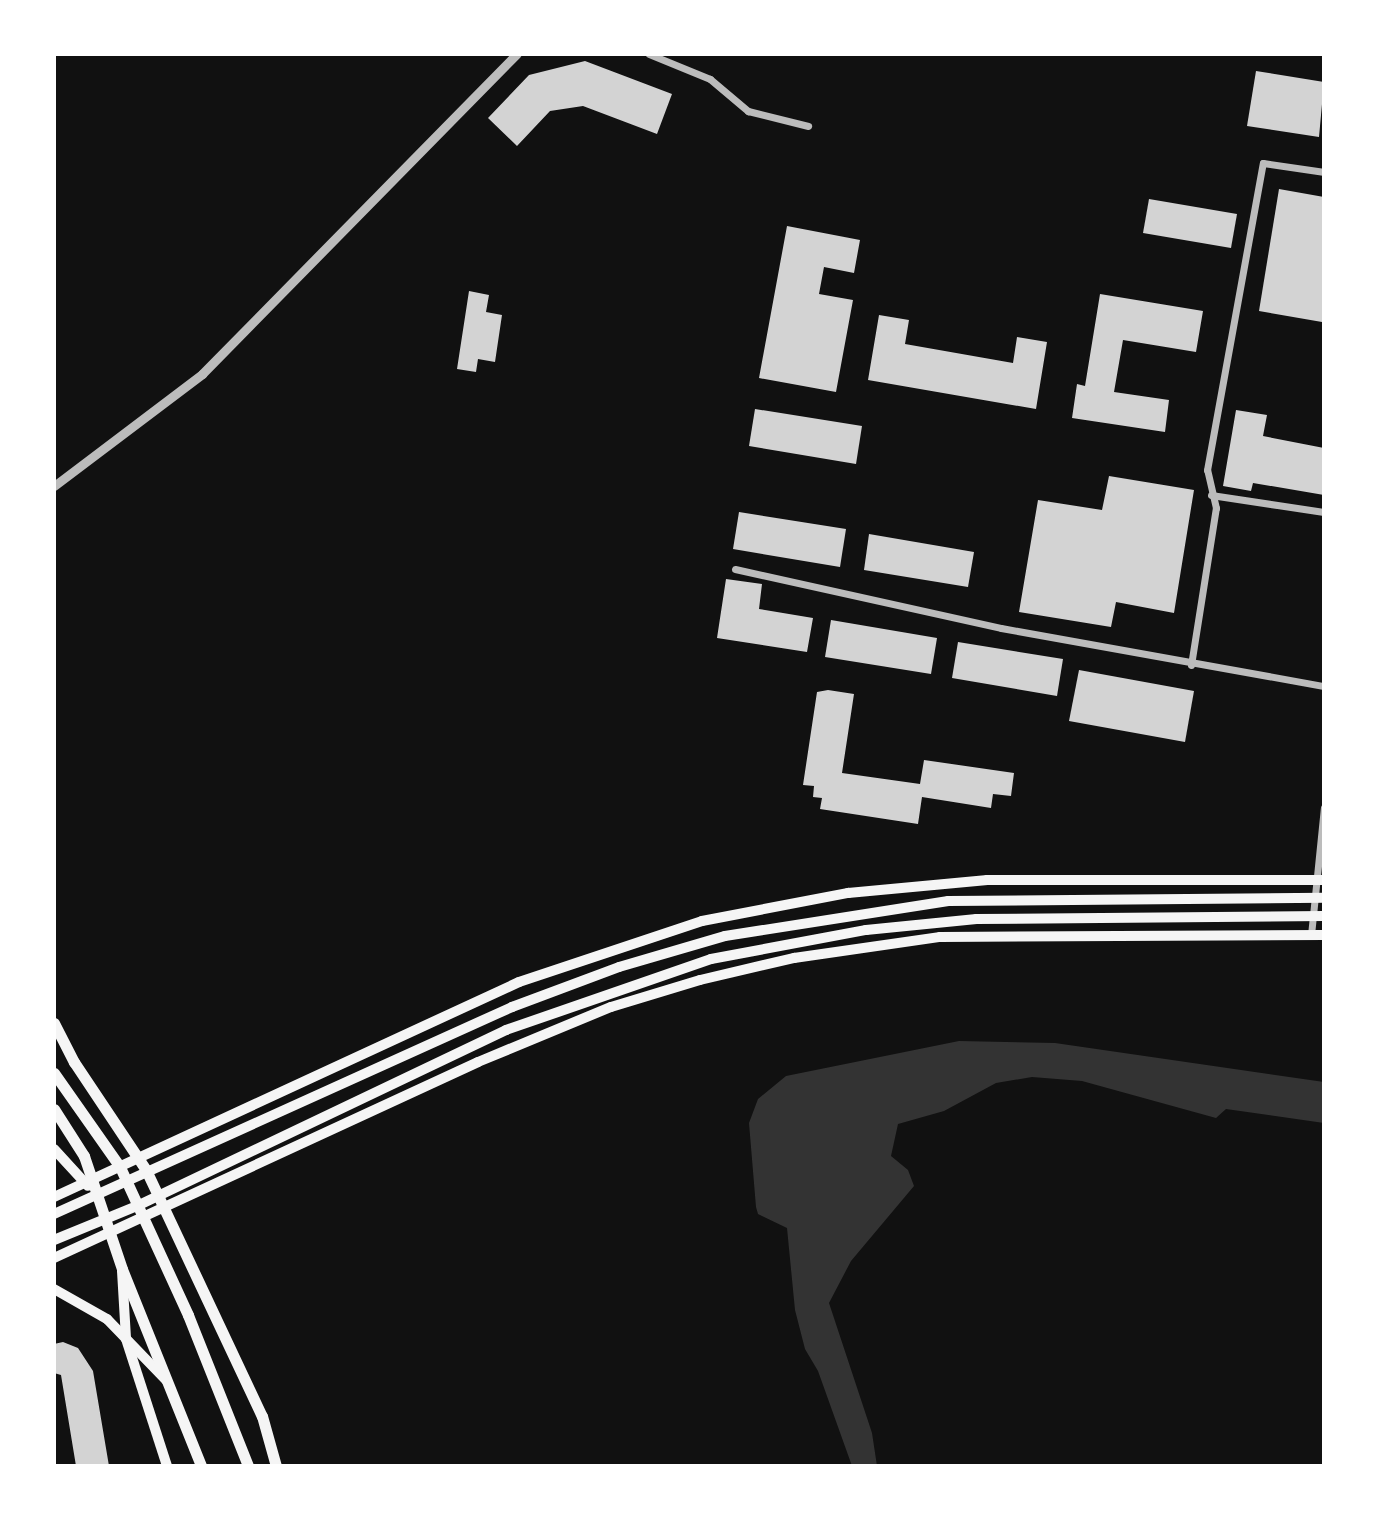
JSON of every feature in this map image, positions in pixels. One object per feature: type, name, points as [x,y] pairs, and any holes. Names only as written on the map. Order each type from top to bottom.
[{"type":"main road","points":[[54,1197],[519,982],[702,921],[848,893],[987,880],[1320,880]]},
{"type":"main road","points":[[54,1214],[512,1007],[619,967],[725,936],[948,901],[1318,898]]},
{"type":"main road","points":[[54,1240],[137,1206],[506,1030],[642,979],[750,949],[866,930],[976,919],[1324,916]]},
{"type":"main road","points":[[54,1258],[164,1210],[478,1062],[611,1007],[700,980],[794,958],[940,937],[1324,935]]},
{"type":"main road","points":[[54,1023],[74,1062],[146,1170],[262,1416],[276,1466]]},
{"type":"main road","points":[[54,1073],[120,1167],[248,1466]]},
{"type":"main road","points":[[54,1109],[84,1156],[88,1181]]},
{"type":"main road","points":[[54,1149],[88,1181],[95,1193],[122,1269],[175,1390],[201,1466]]},
{"type":"main road","points":[[122,1269],[126,1339],[167,1466]]},
{"type":"main road","points":[[54,1289],[92,1308],[175,1390]]},
{"type":"street","points":[[54,486],[202,374],[517,54]]},
{"type":"street","points":[[649,54],[710,79],[748,111],[808,126]]},
{"type":"street","points":[[1191,665],[1216,508],[1207,470],[1263,163],[1324,172]]},
{"type":"street","points":[[1211,495],[1324,512]]},
{"type":"street","points":[[735,569],[1191,665],[1324,686]]},
{"type":"street","points":[[1311,935],[1320,880],[1324,808]]},
{"type":"shaded area","points":[[959,1041],[1055,1043],[1324,1082],[1324,1123],[1226,1109],[1216,1118],[1082,1081],[1032,1077],[996,1083],[944,1111],[898,1124],[891,1156],[908,1170],[914,1186],[851,1261],[829,1303],[872,1433],[877,1466],[852,1466],[818,1371],[805,1349],[795,1310],[787,1228],[758,1214],[749,1123],[758,1099],[786,1076]]},
{"type":"building","points":[[585,61],[672,94],[657,134],[583,106],[550,111],[517,146],[488,118],[529,75]]},
{"type":"building","points":[[1256,71],[1324,82],[1319,137],[1247,126]]},
{"type":"building","points":[[1279,189],[1324,197],[1322,322],[1259,311]]},
{"type":"building","points":[[1149,199],[1237,214],[1231,248],[1143,233]]},
{"type":"building","points":[[787,226],[860,240],[854,273],[824,267],[819,294],[853,300],[836,392],[759,378]]},
{"type":"building","points":[[469,291],[489,295],[486,312],[502,315],[495,362],[478,359],[476,372],[457,369]]},
{"type":"building","points":[[1100,294],[1203,311],[1196,352],[1123,340],[1114,392],[1169,400],[1165,432],[1072,418],[1077,384],[1085,386]]},
{"type":"building","points":[[879,315],[909,320],[905,344],[1013,363],[1017,337],[1047,342],[1036,409],[868,380]]},
{"type":"building","points":[[755,409],[862,426],[856,464],[749,446]]},
{"type":"building","points":[[1236,410],[1267,415],[1263,436],[1324,448],[1324,495],[1253,483],[1251,491],[1223,486]]},
{"type":"building","points":[[1109,476],[1194,490],[1174,613],[1116,602],[1111,627],[1019,612],[1038,500],[1102,510]]},
{"type":"building","points":[[739,512],[846,529],[840,567],[733,549]]},
{"type":"building","points":[[869,534],[974,552],[968,587],[864,570]]},
{"type":"building","points":[[726,579],[762,584],[759,609],[813,618],[807,652],[717,638]]},
{"type":"building","points":[[831,620],[937,638],[931,674],[825,657]]},
{"type":"building","points":[[958,642],[1063,659],[1057,696],[952,678]]},
{"type":"building","points":[[1079,670],[1194,691],[1185,742],[1069,721]]},
{"type":"building","points":[[828,690],[854,694],[842,773],[920,784],[924,760],[1014,773],[1011,796],[993,794],[991,808],[922,797],[918,824],[820,809],[822,798],[813,797],[814,786],[803,785],[817,692]]},
{"type":"building","points":[[63,1342],[78,1348],[93,1371],[109,1466],[76,1466],[61,1375],[54,1373],[54,1344]]}]
